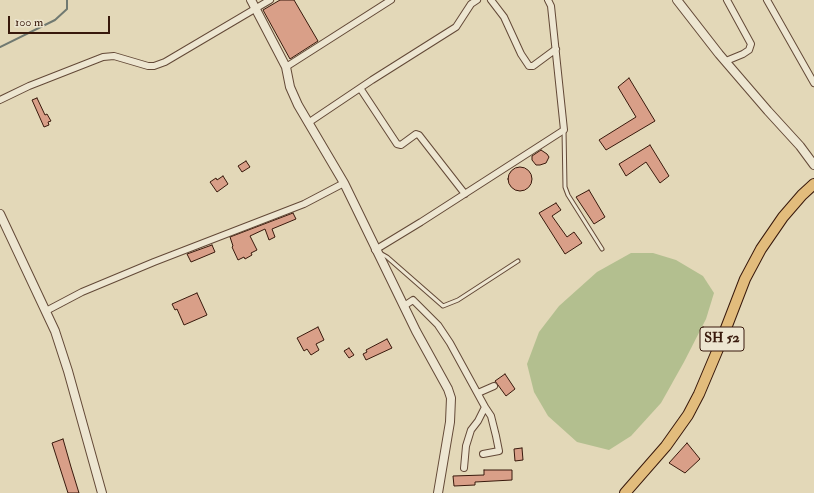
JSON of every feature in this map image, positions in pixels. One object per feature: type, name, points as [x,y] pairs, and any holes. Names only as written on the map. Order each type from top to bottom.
[{"type":"main road","name":"SH 52","points":[[625,493],[666,446],[688,415],[713,362],[746,279],[761,249],[783,217],[802,195],[814,184]]},
{"type":"street","points":[[251,0],[286,67],[290,87],[308,123],[344,183],[375,250],[448,389],[450,398],[450,422],[438,493]]},
{"type":"street","points":[[0,100],[29,86],[103,57],[114,56],[148,66],[154,66],[165,62],[270,0]]},
{"type":"street","points":[[286,67],[391,0]]},
{"type":"street","points":[[308,123],[456,27],[471,4],[477,0]]},
{"type":"street","points":[[491,0],[504,17],[521,54],[529,66],[533,66],[556,49]]},
{"type":"street","points":[[375,250],[564,130],[551,6],[548,0]]},
{"type":"street","points":[[677,0],[768,111],[800,146],[814,165]]},
{"type":"street","points":[[726,61],[744,54],[749,50],[750,44],[727,0]]},
{"type":"street","points":[[767,0],[814,83]]},
{"type":"street","points":[[360,88],[396,144],[401,145],[416,134],[419,135],[464,194]]},
{"type":"street","points":[[46,311],[82,292],[147,265],[304,204],[344,183]]},
{"type":"street","points":[[0,214],[38,298],[55,331],[68,371],[102,493]]},
{"type":"street","points":[[404,306],[413,300],[438,325],[450,343],[491,416],[499,451],[483,454]]},
{"type":"street","points":[[478,393],[494,386]]},
{"type":"street","points":[[464,468],[466,446],[471,430],[478,421],[485,407]]},
{"type":"lane","points":[[564,130],[565,187],[568,195],[602,249]]},
{"type":"lane","points":[[375,250],[387,257],[443,306],[458,300],[518,261]]},
{"type":"green space","points":[[631,253],[653,253],[676,260],[703,276],[714,293],[706,319],[661,403],[631,436],[609,450],[577,442],[548,416],[534,392],[527,364],[539,332],[559,306],[597,272]]},
{"type":"building","points":[[280,0],[294,0],[318,41],[290,59],[263,10]]},
{"type":"building","points":[[629,78],[655,121],[606,150],[599,140],[636,117],[618,87]]},
{"type":"building","points":[[37,98],[45,115],[47,114],[51,121],[48,122],[49,125],[44,127],[32,100]]},
{"type":"building","points":[[650,145],[669,176],[660,183],[646,162],[626,176],[619,164]]},
{"type":"building","points":[[541,150],[549,157],[546,163],[536,165],[532,160],[532,156]]},
{"type":"building","points":[[246,161],[250,167],[242,172],[238,166]]},
{"type":"building","points":[[520,167],[528,171],[532,179],[528,187],[520,191],[512,187],[508,179],[512,171]]},
{"type":"building","points":[[223,176],[228,184],[217,192],[210,182]]},
{"type":"building","points":[[589,190],[605,217],[594,224],[576,197]]},
{"type":"building","points":[[556,203],[561,210],[552,216],[567,237],[574,232],[582,243],[565,254],[539,213]]},
{"type":"building","points":[[293,213],[296,219],[272,229],[275,237],[269,240],[265,229],[250,236],[257,250],[245,259],[244,257],[238,260],[232,247],[230,237]]},
{"type":"building","points":[[212,245],[215,252],[191,262],[187,254]]},
{"type":"building","points":[[197,293],[207,315],[184,325],[177,309],[175,310],[172,304]]},
{"type":"building","points":[[318,327],[324,340],[316,344],[319,350],[311,355],[307,349],[304,351],[297,338]]},
{"type":"building","points":[[387,339],[392,348],[366,360],[363,354],[367,352],[366,350]]},
{"type":"building","points":[[349,348],[354,355],[349,358],[344,351]]},
{"type":"building","points":[[505,374],[515,389],[506,396],[495,381]]},
{"type":"building","points":[[63,439],[79,493],[68,493],[52,443]]},
{"type":"building","points":[[687,443],[700,459],[685,473],[669,463]]},
{"type":"building","points":[[522,448],[523,460],[515,461],[514,449]]},
{"type":"building","points":[[484,470],[512,470],[512,480],[475,482],[475,485],[454,486],[453,476],[484,475]]},
{"type":"waterway","points":[[0,47],[55,20],[67,9],[67,0]]}]
